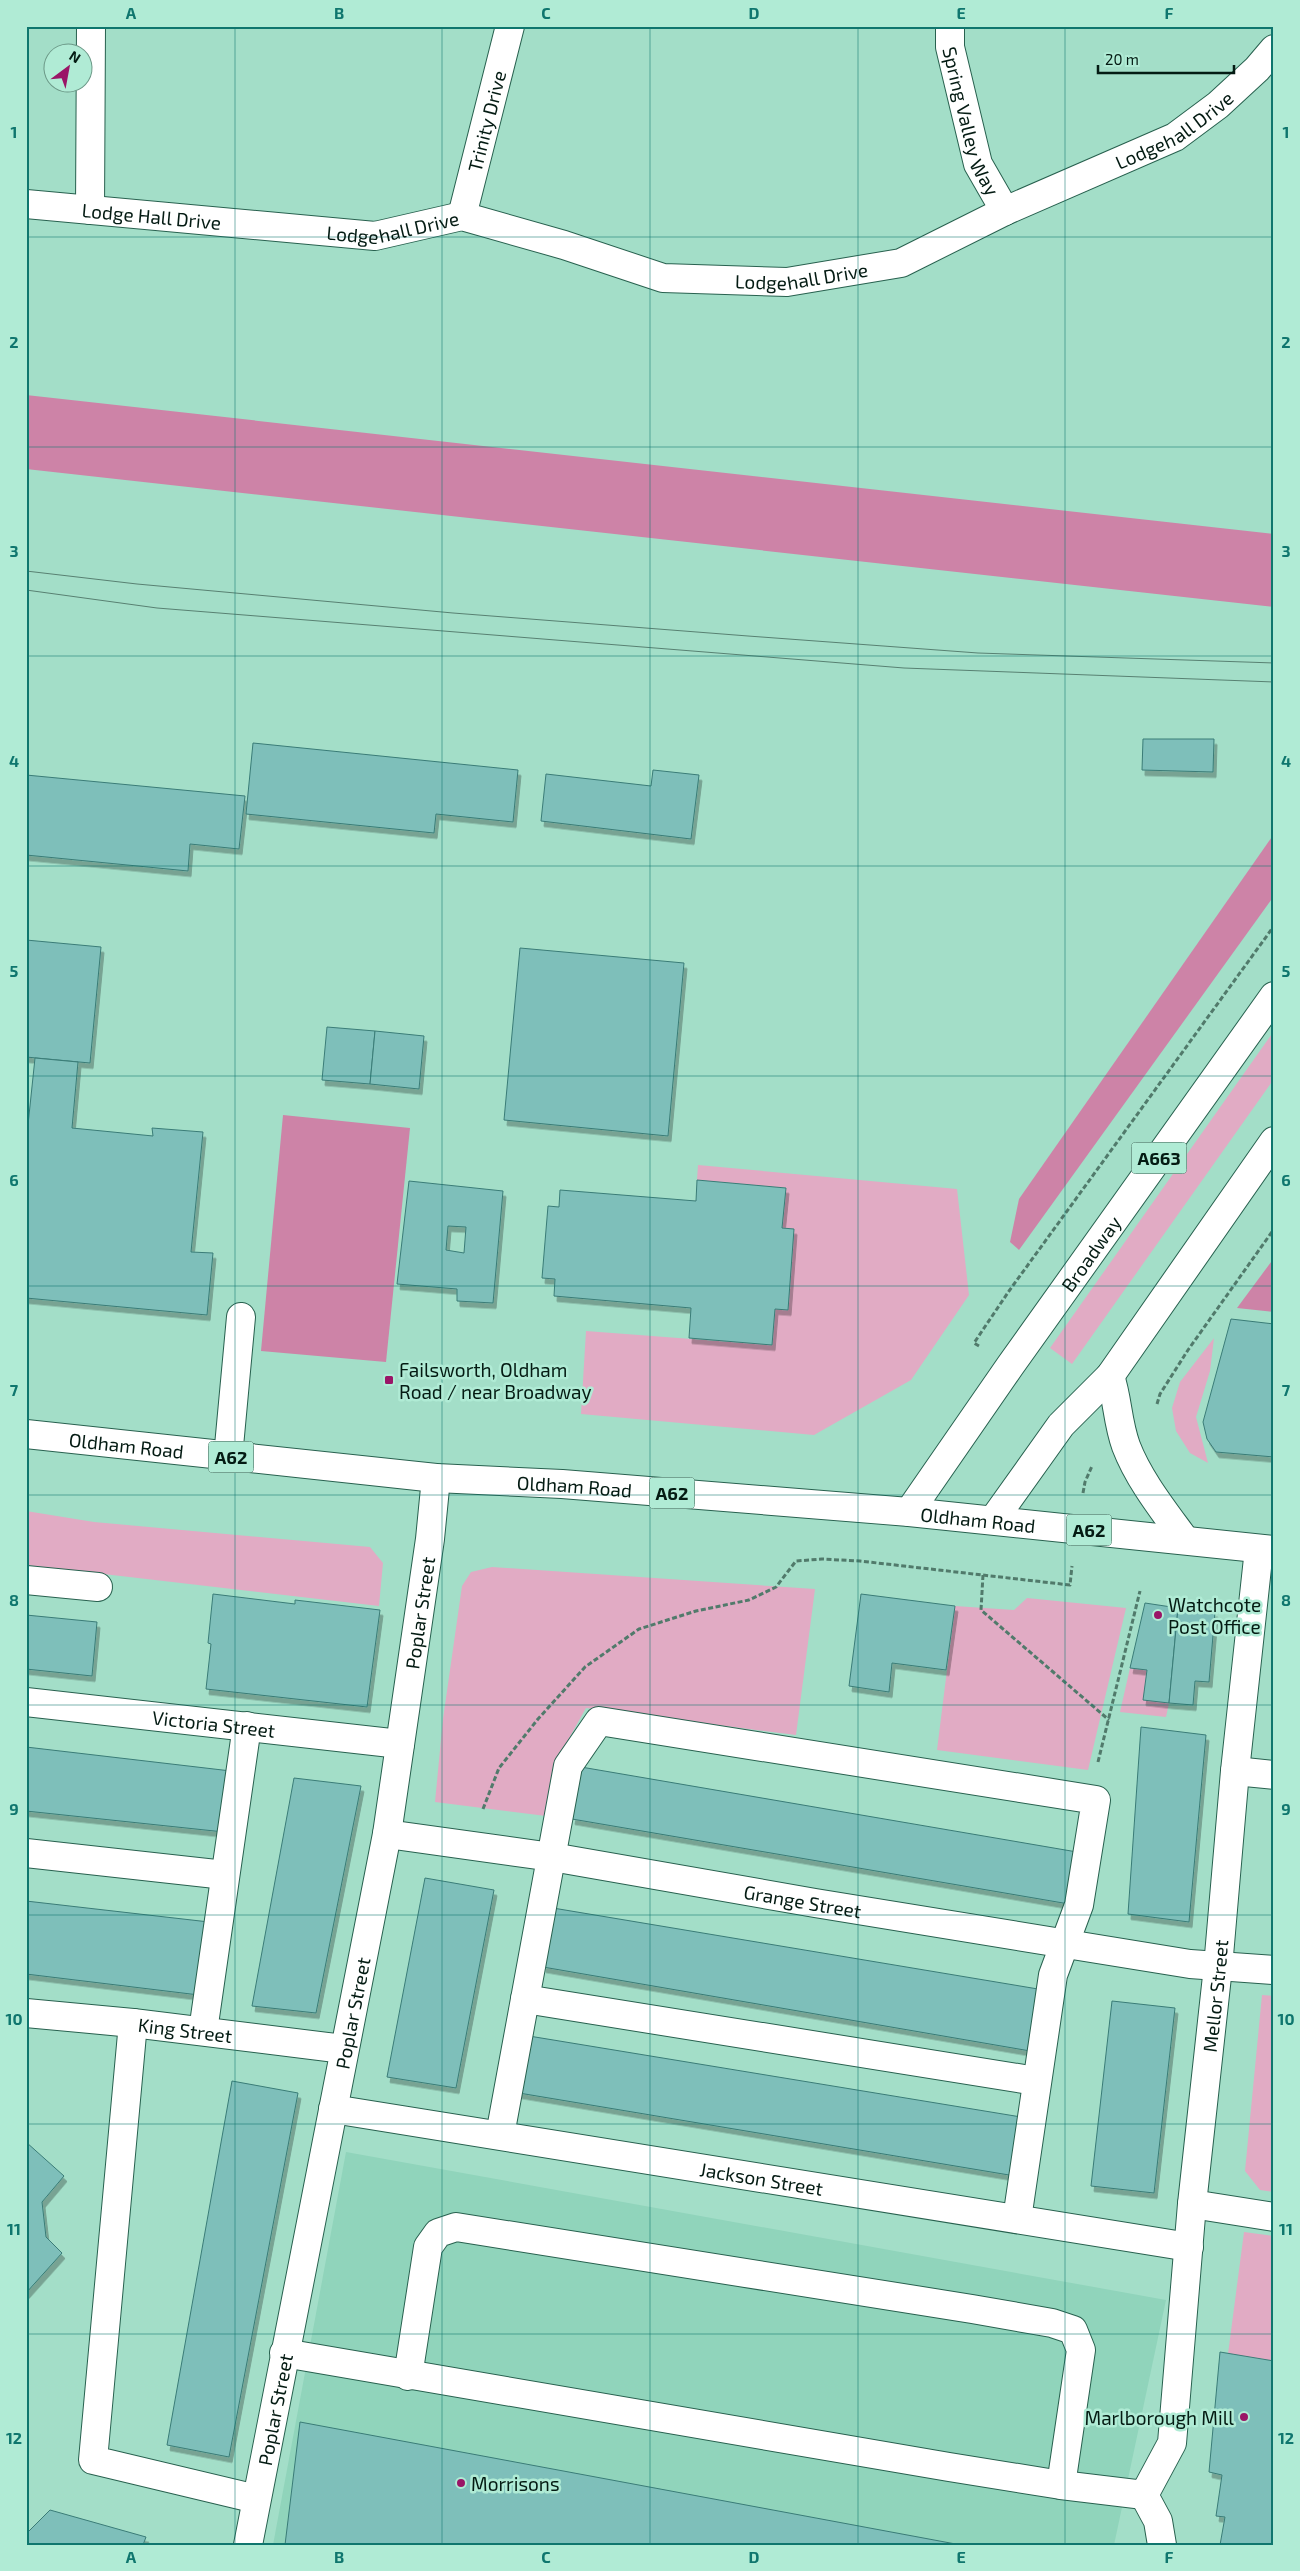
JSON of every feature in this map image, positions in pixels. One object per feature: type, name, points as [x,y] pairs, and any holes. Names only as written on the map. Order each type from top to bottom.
[{"type":"main road","points":[[90,210],[91,26]]},
{"type":"main road","name":"Trinity Drive","points":[[462,216],[510,26]]},
{"type":"main road","name":"Spring Valley Way","points":[[950,26],[950,47],[978,164],[1005,211]]},
{"type":"main road","name":"Lodgehall Drive","points":[[278,229],[375,236],[462,216],[564,245],[663,278],[787,282],[902,263],[1005,211],[1174,137],[1218,105],[1257,69],[1274,49]]},
{"type":"main road","name":"Lodge Hall Drive","points":[[26,204],[278,229]]},
{"type":"main road","name":"Broadway","points":[[909,1512],[1010,1366],[1274,996]]},
{"type":"main road","points":[[994,1520],[1062,1425],[1110,1376],[1274,1141]]},
{"type":"main road","points":[[228,1457],[241,1317]]},
{"type":"main road","points":[[1110,1376],[1116,1394],[1116,1416],[1127,1448],[1150,1490],[1185,1540]]},
{"type":"main road","name":"Oldham Road","points":[[26,1434],[436,1478],[562,1484],[909,1512],[1267,1550]]},
{"type":"main road","name":"Poplar Street","points":[[248,2545],[284,2353],[387,1834],[430,1539],[436,1478]]},
{"type":"main road","name":"Mellor Street","points":[[1144,2495],[1172,2443],[1192,2204],[1218,1967],[1236,1771],[1267,1550]]},
{"type":"main road","points":[[26,1580],[98,1587]]},
{"type":"main road","name":"Victoria Street","points":[[26,1702],[400,1744]]},
{"type":"main road","points":[[500,2136],[568,1766],[599,1720],[1096,1800],[1079,1905],[1053,1975],[1016,2219]]},
{"type":"main road","points":[[203,2031],[247,1726]]},
{"type":"main road","points":[[1236,1771],[1274,1775]]},
{"type":"main road","name":"Grange Street","points":[[387,1834],[552,1857],[815,1903],[1218,1967],[1274,1970]]},
{"type":"main road","points":[[26,1853],[226,1875]]},
{"type":"main road","points":[[525,1998],[1036,2081]]},
{"type":"main road","name":"King Street","points":[[26,2013],[203,2031],[344,2050]]},
{"type":"main road","points":[[133,2023],[93,2460],[256,2499]]},
{"type":"main road","name":"Jackson Street","points":[[333,2109],[1189,2247]]},
{"type":"main road","points":[[1192,2204],[1274,2217]]},
{"type":"main road","points":[[408,2376],[428,2247],[438,2233],[456,2227],[981,2311],[1052,2323],[1073,2330],[1081,2350],[1061,2486]]},
{"type":"main road","points":[[284,2353],[408,2376],[1061,2486],[1144,2495],[1158,2521],[1162,2545]]},
{"type":"path","points":[[974,1343],[1009,1291],[1274,926]]},
{"type":"path","points":[[1156,1412],[1160,1394],[1165,1386],[1274,1229]]},
{"type":"path","points":[[474,1846],[480,1816],[499,1768],[538,1719],[584,1667],[639,1629],[696,1611],[748,1600],[776,1587],[796,1561],[822,1559],[860,1561],[1070,1585]]},
{"type":"path","points":[[983,1575],[981,1610],[1109,1720]]},
{"type":"path","points":[[1096,1800],[1097,1769],[1140,1591]]},
{"type":"shaded area","points":[[26,395],[1274,534],[1274,607],[26,469]]},
{"type":"shaded area","points":[[1274,834],[1274,896],[1019,1250],[1010,1242],[1019,1199]]},
{"type":"shaded area","points":[[1274,1031],[1274,1079],[1072,1364],[1050,1348]]},
{"type":"shaded area","points":[[283,1115],[410,1128],[386,1362],[261,1351]]},
{"type":"shaded area","points":[[698,1165],[957,1189],[969,1295],[911,1380],[814,1435],[581,1414],[586,1331],[772,1345],[775,1309],[788,1310],[794,1230],[782,1228],[786,1188],[697,1180]]},
{"type":"shaded area","points":[[1274,1258],[1274,1312],[1237,1308]]},
{"type":"shaded area","points":[[1214,1338],[1210,1371],[1196,1417],[1208,1463],[1190,1453],[1176,1431],[1172,1408],[1180,1382]]},
{"type":"shaded area","points":[[26,1511],[94,1522],[370,1547],[383,1563],[379,1606],[26,1565]]},
{"type":"shaded area","points":[[492,1567],[815,1589],[796,1735],[586,1708],[554,1765],[546,1816],[435,1802],[443,1719],[462,1586],[471,1572]]},
{"type":"shaded area","points":[[1027,1598],[1126,1608],[1088,1770],[937,1750],[955,1606],[1014,1610]]},
{"type":"shaded area","points":[[1130,1668],[1147,1670],[1169,1703],[1166,1717],[1120,1712]]},
{"type":"shaded area","points":[[1262,1995],[1274,1996],[1274,2192],[1260,2190],[1245,2171]]},
{"type":"shaded area","points":[[346,2152],[1166,2300],[1114,2545],[273,2545]]},
{"type":"shaded area","points":[[1244,2232],[1274,2236],[1274,2361],[1228,2354]]},
{"type":"building","points":[[1143,739],[1214,739],[1213,772],[1142,770]]},
{"type":"building","points":[[253,743],[518,770],[513,822],[436,814],[434,833],[246,814]]},
{"type":"building","points":[[653,770],[699,775],[691,839],[541,821],[546,774],[651,786]]},
{"type":"building","points":[[26,775],[245,796],[239,849],[190,844],[188,871],[26,855]]},
{"type":"building","points":[[26,940],[101,947],[90,1063],[26,1057]]},
{"type":"building","points":[[520,948],[684,963],[668,1136],[504,1120]]},
{"type":"building","points":[[327,1027],[375,1031],[370,1084],[322,1080]]},
{"type":"building","points":[[375,1031],[424,1036],[419,1089],[370,1084]]},
{"type":"building","points":[[35,1058],[78,1062],[72,1128],[153,1136],[152,1128],[203,1132],[191,1252],[213,1253],[207,1315],[26,1298],[26,1144]]},
{"type":"building","points":[[697,1180],[786,1188],[782,1228],[794,1229],[788,1310],[775,1309],[772,1345],[689,1338],[691,1308],[554,1296],[555,1279],[542,1278],[548,1206],[559,1207],[560,1190],[696,1201]]},
{"type":"building","points":[[409,1181],[503,1191],[493,1303],[457,1301],[457,1289],[397,1284]],"holes":[[[448,1226],[466,1227],[464,1253],[446,1250]]]},
{"type":"building","points":[[1231,1319],[1274,1324],[1274,1457],[1216,1452],[1207,1439],[1203,1422]]},
{"type":"building","points":[[213,1594],[295,1604],[295,1600],[380,1610],[367,1707],[206,1689],[211,1644],[208,1643]]},
{"type":"building","points":[[861,1594],[955,1606],[946,1670],[892,1663],[889,1692],[849,1686]]},
{"type":"building","points":[[1145,1603],[1178,1608],[1169,1703],[1143,1700],[1147,1670],[1130,1668]]},
{"type":"building","points":[[1178,1608],[1215,1612],[1209,1682],[1195,1681],[1193,1705],[1169,1703]]},
{"type":"building","points":[[26,1615],[97,1622],[92,1676],[26,1669]]},
{"type":"building","points":[[1141,1727],[1206,1735],[1189,1922],[1128,1914]]},
{"type":"building","points":[[26,1747],[231,1771],[224,1832],[26,1811]]},
{"type":"building","points":[[581,1767],[1077,1852],[1069,1904],[572,1819]]},
{"type":"building","points":[[294,1778],[361,1786],[316,2013],[252,2006]]},
{"type":"building","points":[[425,1878],[494,1890],[456,2088],[387,2077]]},
{"type":"building","points":[[26,1901],[209,1922],[199,1995],[26,1974]]},
{"type":"building","points":[[553,1908],[1044,1990],[1036,2052],[543,1967]]},
{"type":"building","points":[[1112,2001],[1175,2008],[1154,2193],[1091,2186]]},
{"type":"building","points":[[529,2036],[1021,2117],[1015,2176],[519,2093]]},
{"type":"building","points":[[232,2081],[298,2093],[229,2457],[167,2445]]},
{"type":"building","points":[[26,2142],[64,2176],[42,2202],[46,2237],[62,2253],[26,2293]]},
{"type":"building","name":"Marlborough Mill","points":[[1220,2352],[1274,2361],[1274,2545],[1220,2545],[1225,2517],[1216,2516],[1222,2475],[1209,2472]]},
{"type":"building","name":"Morrisons","points":[[300,2422],[961,2545],[285,2545]]},
{"type":"building","points":[[50,2510],[146,2537],[143,2545],[26,2545],[26,2534]]},
{"type":"tram line","points":[[26,571],[137,584],[453,613],[978,653],[1274,663]]},
{"type":"tram line","points":[[26,590],[157,608],[904,668],[1274,682]]},
{"type":"place","name":"Failsworth, Oldham Road / near Broadway","points":[[389,1380]]},
{"type":"place","name":"Watchcote Post Office","points":[[1158,1615]]},
{"type":"place","name":"Marlborough Mill","points":[[1244,2417]]},
{"type":"place","name":"Morrisons","points":[[461,2483]]}]
